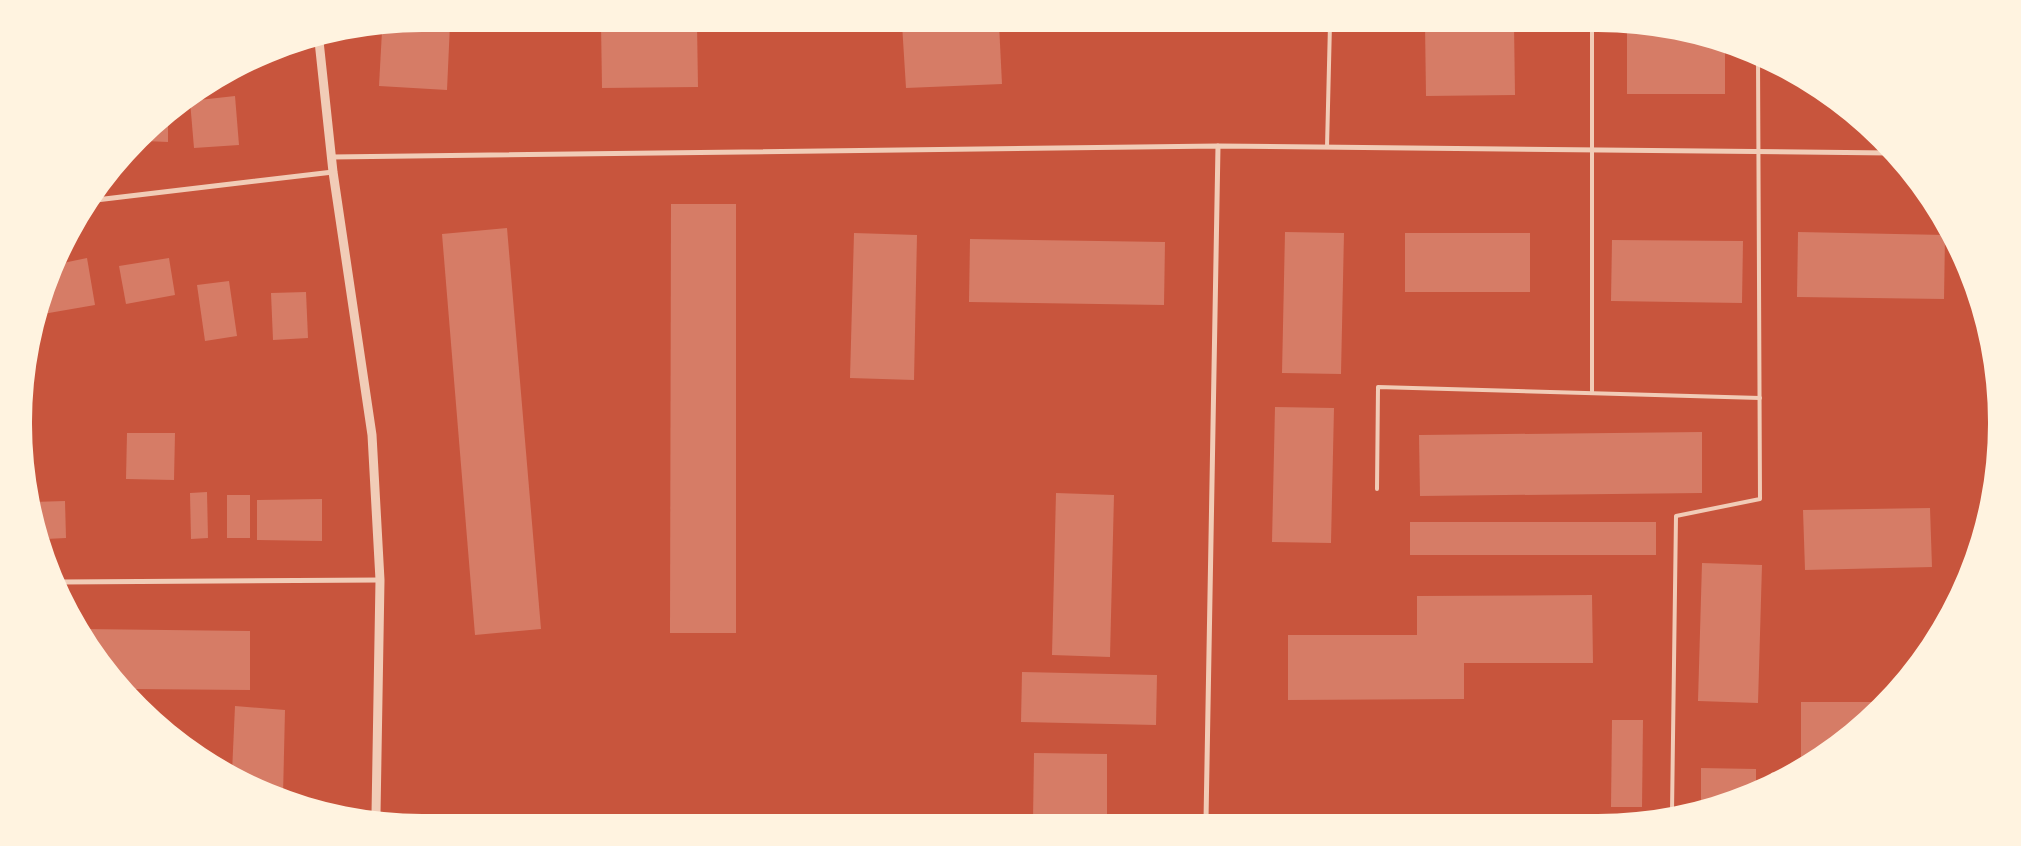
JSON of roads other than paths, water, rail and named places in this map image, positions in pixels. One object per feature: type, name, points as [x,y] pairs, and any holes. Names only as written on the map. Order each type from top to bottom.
[{"type":"street","points":[[320,47],[333,172],[372,435],[380,580],[376,810]]},
{"type":"street","points":[[1206,814],[1218,146]]},
{"type":"street","points":[[332,157],[1218,146],[1880,153]]},
{"type":"street","points":[[103,199],[333,172]]},
{"type":"street","points":[[67,582],[380,580]]},
{"type":"lane","points":[[1327,147],[1330,32]]},
{"type":"lane","points":[[1592,32],[1592,393]]},
{"type":"lane","points":[[1672,806],[1676,516],[1760,499],[1758,67]]},
{"type":"lane","points":[[1377,489],[1378,387],[1760,398]]}]
